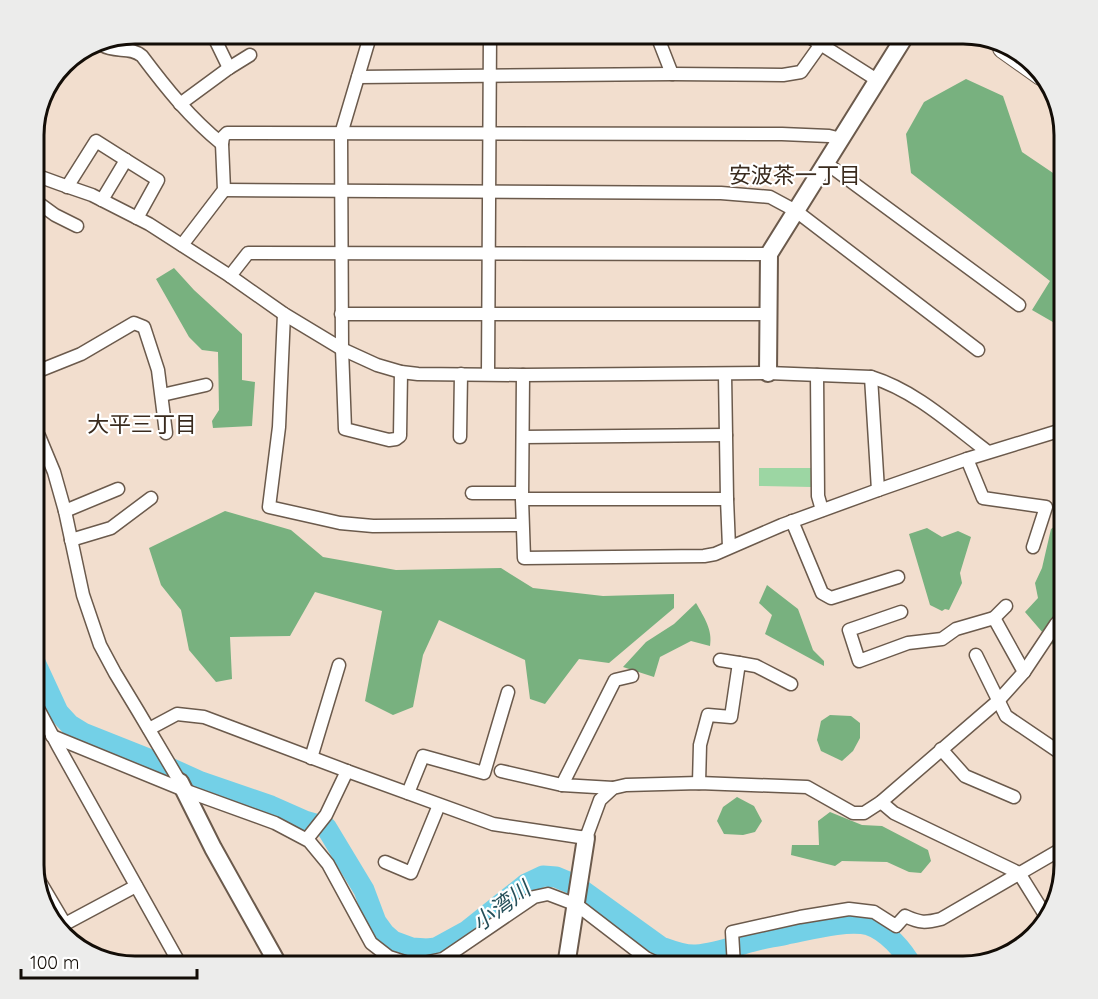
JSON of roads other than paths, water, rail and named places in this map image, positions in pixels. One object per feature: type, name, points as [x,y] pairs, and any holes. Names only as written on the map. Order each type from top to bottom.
[{"type":"street","points":[[217,44],[229,68]]},
{"type":"street","points":[[368,44],[341,134],[341,314],[345,429],[389,440],[400,436],[401,372]]},
{"type":"street","points":[[488,374],[490,44]]},
{"type":"street","points":[[660,44],[672,74]]},
{"type":"street","points":[[358,77],[795,74],[801,72],[821,44],[877,80]]},
{"type":"street","points":[[768,373],[769,254],[900,44]]},
{"type":"street","points":[[107,48],[137,51],[180,104],[222,144]]},
{"type":"street","points":[[180,104],[250,55]]},
{"type":"street","points":[[182,245],[224,190],[222,144],[223,137],[227,133],[782,135],[829,136],[841,139]]},
{"type":"street","points":[[67,187],[96,141],[158,180],[137,218]]},
{"type":"street","points":[[102,200],[126,160]]},
{"type":"street","points":[[826,163],[1019,305]]},
{"type":"street","points":[[44,178],[102,200],[137,218],[342,349],[377,365],[401,372],[523,375],[768,373],[871,377],[897,387],[919,400],[988,452]]},
{"type":"street","points":[[224,190],[721,193],[770,197],[796,211],[978,350]]},
{"type":"street","points":[[44,207],[77,226]]},
{"type":"street","points":[[230,276],[248,253],[769,254]]},
{"type":"street","points":[[284,314],[279,427],[269,507],[340,523],[373,526],[522,525]]},
{"type":"street","points":[[341,314],[768,314]]},
{"type":"street","points":[[44,372],[81,354],[134,323],[144,327],[158,370],[166,433]]},
{"type":"street","points":[[460,437],[461,374]]},
{"type":"street","points":[[725,374],[729,547]]},
{"type":"street","points":[[523,375],[522,525],[524,558],[715,554],[822,510],[967,459],[1054,432]]},
{"type":"street","points":[[817,375],[818,496],[822,510]]},
{"type":"street","points":[[871,377],[878,490]]},
{"type":"street","points":[[162,395],[206,385]]},
{"type":"street","points":[[523,437],[726,435]]},
{"type":"street","points":[[44,448],[54,472],[83,595],[100,645],[182,786],[213,848],[273,956]]},
{"type":"street","points":[[967,459],[982,498],[1046,507],[1033,547]]},
{"type":"street","points":[[65,511],[118,489]]},
{"type":"street","points":[[472,493],[522,496],[727,499]]},
{"type":"street","points":[[71,540],[111,528],[151,498]]},
{"type":"street","points":[[792,521],[822,593],[831,598],[898,577]]},
{"type":"street","points":[[901,612],[849,630],[859,661],[908,643],[942,639],[956,629],[994,618],[1006,606]]},
{"type":"street","points":[[994,618],[1024,672]]},
{"type":"street","points":[[501,771],[562,785],[613,788],[626,785],[699,783],[807,787],[853,813],[864,813],[881,802],[998,701],[1024,672],[1054,627]]},
{"type":"street","points":[[976,656],[1006,716],[1054,749]]},
{"type":"street","points":[[720,660],[756,666],[790,684]]},
{"type":"street","points":[[699,783],[700,745],[708,715],[731,717],[739,663]]},
{"type":"street","points":[[311,758],[339,665]]},
{"type":"street","points":[[562,785],[615,680],[632,676]]},
{"type":"street","points":[[408,793],[423,756],[484,773],[508,692]]},
{"type":"street","points":[[149,729],[177,714],[204,717],[493,824],[586,838]]},
{"type":"street","points":[[44,720],[175,956]]},
{"type":"street","points":[[52,736],[275,823],[307,839],[328,864],[371,944],[387,956]]},
{"type":"street","points":[[941,749],[965,776],[1014,797]]},
{"type":"street","points":[[307,839],[326,815],[347,771]]},
{"type":"street","points":[[568,956],[586,838],[600,800],[613,788]]},
{"type":"street","points":[[881,802],[894,813],[1019,873],[1042,910]]},
{"type":"street","points":[[385,862],[411,873],[439,805]]},
{"type":"street","points":[[733,956],[732,932],[800,917],[849,909],[874,912],[896,926],[905,916],[918,922],[941,919],[1054,853]]},
{"type":"street","points":[[66,924],[136,886]]},
{"type":"street","points":[[447,956],[534,897],[548,894],[577,904],[639,956]]},
{"type":"street","points":[[52,902],[62,918]]},
{"type":"waterway","name":"小湾川","points":[[44,682],[58,712],[70,725],[83,733],[201,782],[326,827],[364,890],[376,922],[393,941],[412,948],[436,948],[467,931],[526,884],[543,876],[556,877],[575,885],[661,947],[683,954],[710,953],[759,939],[850,923],[876,928],[888,936],[905,956]]},
{"type":"district","name":"安波茶一丁目","points":[[795,175]]},
{"type":"district","name":"大平三丁目","points":[[142,424]]}]
